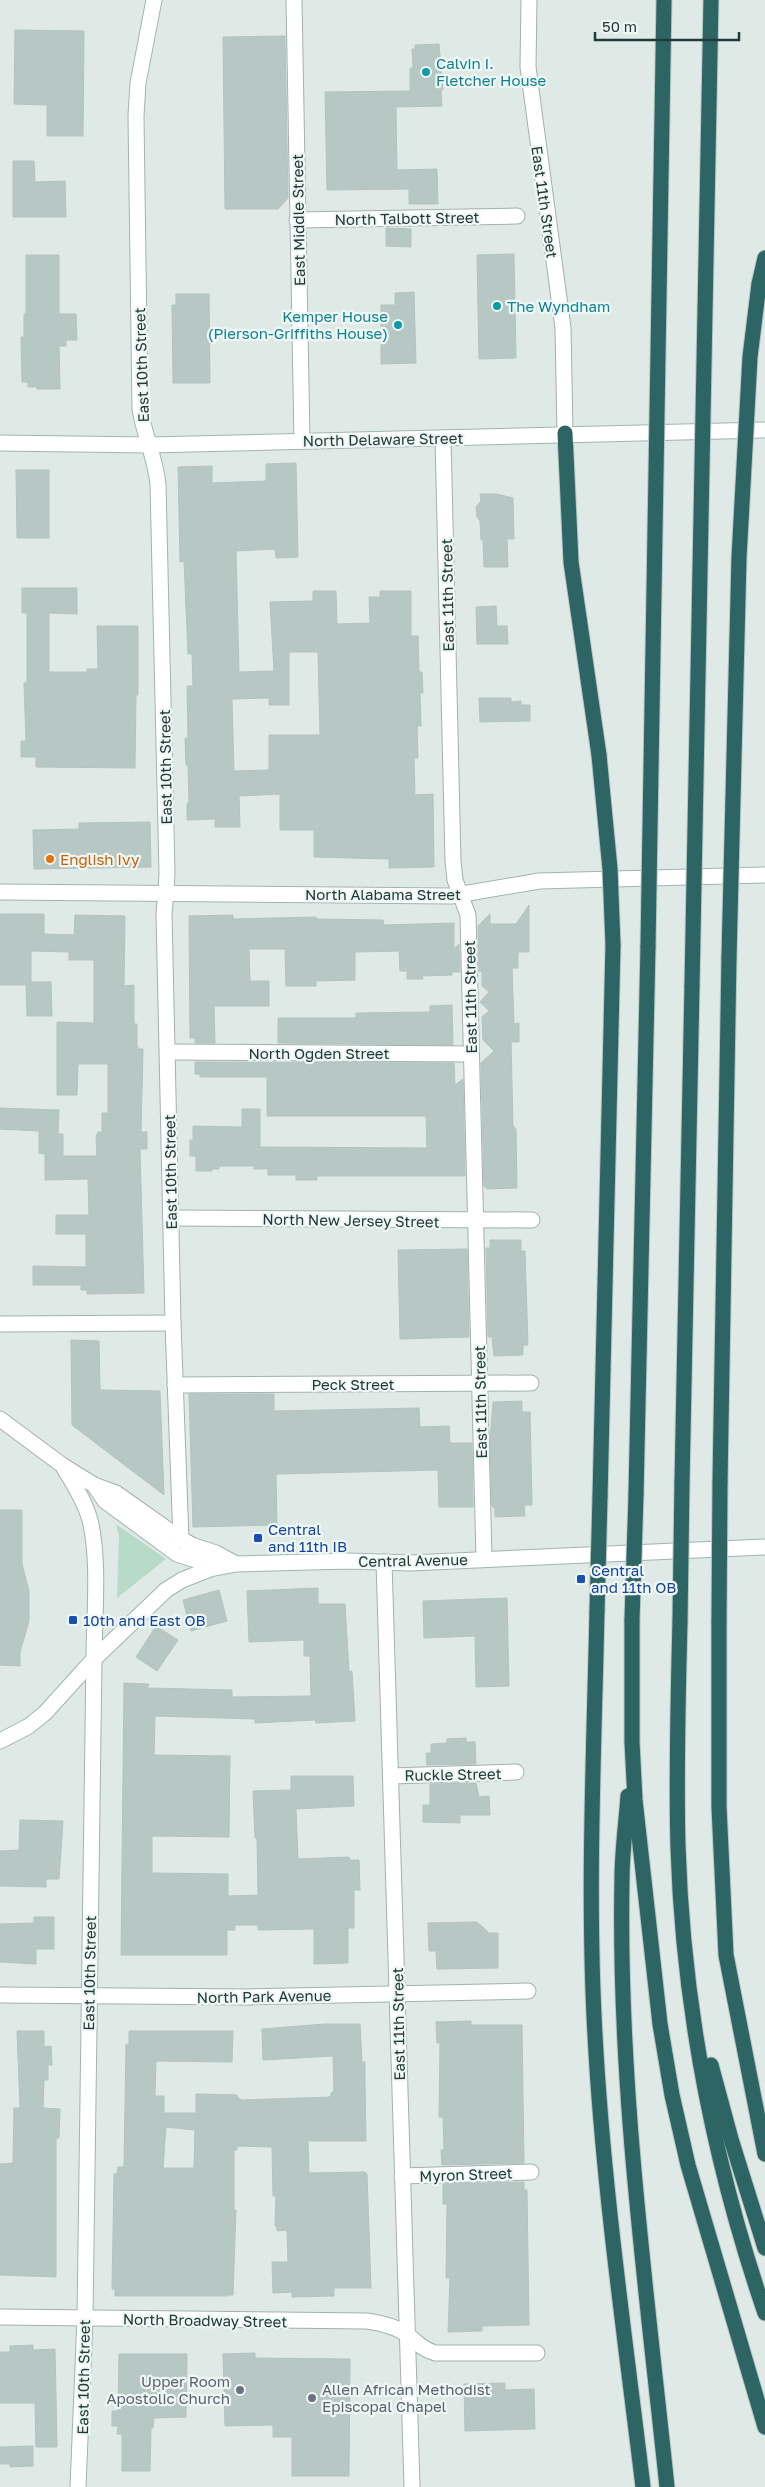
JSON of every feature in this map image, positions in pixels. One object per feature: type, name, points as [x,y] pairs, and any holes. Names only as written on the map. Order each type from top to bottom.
[{"type":"highway","points":[[664,0],[648,946],[632,1620],[632,1742],[635,1800],[651,1955],[672,2095],[705,2225],[765,2428]]},
{"type":"highway","points":[[711,0],[677,1754],[678,1848],[685,1938],[697,2040],[715,2140],[765,2313]]},
{"type":"highway","points":[[765,258],[759,284],[750,357],[740,549],[729,956],[718,1621],[719,1807],[726,1955],[765,2154]]},
{"type":"highway","points":[[565,433],[571,562],[599,755],[610,859],[613,946],[597,1611],[592,1927],[595,2033],[608,2194],[643,2487]]},
{"type":"highway","points":[[632,1742],[622,1878],[624,2014],[633,2151],[666,2487]]},
{"type":"highway","points":[[685,1938],[704,2042],[731,2139],[765,2248]]},
{"type":"street","name":"East 10th Street","points":[[154,0],[138,83],[135,123],[140,409],[142,425],[155,459],[158,484],[167,863],[164,907],[173,1323],[181,1539]]},
{"type":"street","name":"East Middle Street","points":[[294,0],[302,441]]},
{"type":"street","name":"East 11th Street","points":[[530,0],[528,67],[563,328],[565,433]]},
{"type":"street","name":"North Talbott Street","points":[[297,220],[516,216]]},
{"type":"street","name":"North Delaware Street","points":[[0,443],[149,445],[565,433],[765,430]]},
{"type":"street","name":"East 11th Street","points":[[443,438],[453,860],[455,880],[468,915],[484,1559]]},
{"type":"street","name":"North Alabama Street","points":[[0,892],[462,895],[539,880],[765,875]]},
{"type":"street","name":"North Ogden Street","points":[[168,1052],[471,1054]]},
{"type":"street","name":"North New Jersey Street","points":[[171,1218],[532,1220]]},
{"type":"street","points":[[0,1324],[173,1323]]},
{"type":"street","name":"Peck Street","points":[[175,1385],[530,1383]]},
{"type":"street","points":[[0,1419],[62,1465],[94,1485],[116,1493],[181,1539],[194,1546],[216,1553],[236,1564]]},
{"type":"street","name":"East 10th Street","points":[[62,1465],[77,1490],[91,1528],[94,1546],[85,2318],[78,2487]]},
{"type":"street","points":[[94,1485],[105,1501],[177,1554],[208,1564],[236,1564]]},
{"type":"street","name":"Central Avenue","points":[[0,1741],[36,1721],[94,1659],[166,1590],[182,1580],[210,1569],[236,1564],[484,1559],[765,1547]]},
{"type":"street","name":"East 11th Street","points":[[384,1562],[412,2487]]},
{"type":"street","name":"Ruckle Street","points":[[391,1776],[516,1772]]},
{"type":"street","name":"North Park Avenue","points":[[0,1995],[89,1996],[528,1992]]},
{"type":"street","name":"Myron Street","points":[[402,2176],[531,2172]]},
{"type":"street","name":"North Broadway Street","points":[[0,2317],[368,2321],[381,2323],[408,2335],[421,2348],[441,2354],[536,2353]]},
{"type":"green space","points":[[116,1524],[166,1559],[117,1598],[119,1536]]},
{"type":"building","points":[[15,30],[84,31],[83,136],[47,136],[47,105],[14,104]]},
{"type":"building","points":[[285,36],[288,198],[278,209],[225,209],[223,37]]},
{"type":"building","points":[[439,44],[443,90],[441,90],[442,106],[396,107],[397,170],[437,169],[438,204],[409,204],[409,189],[327,190],[325,92],[410,91],[410,68],[413,68],[412,49],[415,49],[415,45]]},
{"type":"building","points":[[13,161],[34,161],[35,182],[65,181],[66,217],[13,217]]},
{"type":"building","points":[[386,228],[411,229],[411,247],[386,246]]},
{"type":"building","name":"The Wyndham","points":[[514,254],[516,358],[479,359],[477,255]]},
{"type":"building","points":[[26,255],[59,255],[59,314],[76,314],[77,340],[66,340],[66,346],[59,346],[60,389],[37,389],[37,387],[28,387],[28,382],[22,382],[21,337],[24,337],[24,314],[26,314]]},
{"type":"building","name":"Kemper House (Pierson-Griffiths House)","points":[[414,292],[416,363],[381,364],[381,305],[395,305],[395,293]]},
{"type":"building","points":[[176,294],[209,294],[210,383],[173,383],[172,305],[176,305]]},
{"type":"building","points":[[296,463],[298,557],[276,558],[275,549],[236,551],[239,672],[274,671],[270,602],[313,601],[313,591],[336,591],[337,624],[370,623],[369,597],[380,597],[380,591],[411,591],[411,636],[418,636],[419,672],[422,672],[423,693],[420,693],[421,726],[417,726],[418,758],[414,758],[415,795],[433,794],[434,867],[389,868],[389,859],[314,857],[314,830],[280,830],[280,794],[239,796],[240,827],[215,827],[215,819],[187,820],[187,803],[189,803],[185,738],[188,738],[187,686],[193,686],[192,654],[188,654],[184,561],[180,562],[178,467],[212,466],[212,483],[266,481],[266,464]],"holes":[[[289,652],[318,652],[320,735],[269,735],[269,770],[234,771],[232,699],[269,698],[269,705],[289,705]]]},
{"type":"building","points":[[16,470],[49,470],[49,538],[17,538]]},
{"type":"building","points":[[480,494],[497,494],[513,498],[514,539],[507,539],[508,567],[484,567],[483,540],[481,540],[480,521],[477,517],[476,507],[481,501]]},
{"type":"building","points":[[22,588],[77,588],[77,614],[49,613],[49,672],[87,672],[87,669],[98,669],[97,626],[138,626],[135,768],[36,767],[36,757],[21,757],[21,741],[26,741],[24,683],[27,683],[27,613],[22,613]]},
{"type":"building","points":[[496,606],[497,626],[507,626],[508,644],[477,644],[476,607]]},
{"type":"building","points":[[479,698],[511,698],[511,702],[521,701],[521,705],[530,705],[530,721],[480,722]]},
{"type":"building","points":[[150,822],[151,867],[34,869],[33,830],[79,829],[79,823]]},
{"type":"building","points":[[529,905],[529,952],[518,952],[518,968],[512,968],[514,1024],[519,1023],[519,1042],[511,1042],[517,1188],[487,1189],[484,1186],[481,1063],[494,1051],[483,1040],[482,1017],[489,1011],[480,1002],[489,992],[482,986],[482,971],[479,972],[478,926],[490,914],[490,924],[516,924]]},
{"type":"building","points":[[0,914],[44,914],[44,934],[74,935],[75,915],[125,916],[124,986],[134,985],[134,1024],[137,1024],[137,1046],[139,1049],[143,1049],[141,1132],[147,1132],[147,1149],[140,1149],[144,1293],[87,1294],[87,1290],[81,1290],[81,1285],[33,1285],[33,1266],[86,1267],[86,1234],[56,1234],[56,1215],[89,1215],[88,1179],[45,1180],[45,1154],[39,1153],[39,1131],[0,1129],[0,1108],[59,1110],[58,1134],[63,1134],[63,1156],[97,1156],[96,1137],[98,1132],[102,1132],[102,1113],[108,1113],[108,1064],[78,1064],[77,1095],[57,1095],[57,1022],[94,1023],[94,960],[69,960],[69,952],[31,951],[31,982],[51,982],[52,1016],[27,1016],[26,985],[0,985]]},
{"type":"building","points":[[233,915],[233,919],[316,917],[316,919],[383,920],[384,925],[454,923],[454,949],[459,944],[460,972],[452,972],[452,975],[422,976],[423,979],[407,979],[407,971],[400,971],[399,951],[355,952],[355,980],[316,981],[316,986],[286,986],[285,949],[249,949],[250,981],[269,981],[269,1006],[214,1006],[215,1043],[195,1043],[195,1038],[190,1038],[189,916]]},
{"type":"building","points":[[452,1005],[453,1045],[278,1043],[278,1018],[356,1018],[356,1013],[430,1012],[430,1006]]},
{"type":"building","points":[[195,1062],[454,1063],[455,1085],[463,1079],[465,1176],[317,1176],[317,1180],[296,1180],[296,1175],[268,1175],[268,1169],[254,1169],[254,1166],[219,1166],[219,1169],[212,1169],[212,1171],[196,1171],[196,1156],[190,1156],[190,1140],[193,1140],[193,1126],[242,1127],[242,1109],[260,1109],[260,1147],[427,1148],[426,1116],[267,1116],[267,1077],[200,1077],[200,1074],[195,1074]]},
{"type":"building","points":[[490,1240],[521,1240],[521,1251],[525,1251],[528,1345],[523,1345],[523,1355],[494,1356],[492,1337],[488,1337],[486,1248],[490,1248]]},
{"type":"building","points":[[467,1249],[469,1337],[400,1339],[398,1250]]},
{"type":"building","points":[[71,1340],[99,1341],[100,1390],[160,1391],[164,1495],[72,1425]]},
{"type":"building","points":[[189,1394],[274,1394],[274,1411],[419,1408],[420,1427],[449,1426],[450,1443],[472,1443],[473,1507],[439,1507],[438,1470],[276,1474],[277,1525],[193,1527]]},
{"type":"building","points":[[522,1401],[522,1412],[530,1412],[532,1505],[524,1505],[525,1516],[495,1517],[495,1509],[492,1506],[490,1442],[493,1402]]},
{"type":"building","points":[[0,1510],[22,1510],[22,1564],[29,1591],[29,1621],[20,1652],[20,1666],[0,1665]]},
{"type":"building","points":[[318,1588],[318,1604],[345,1604],[349,1672],[352,1671],[355,1721],[316,1723],[315,1720],[255,1723],[255,1719],[155,1716],[154,1755],[230,1756],[229,1837],[152,1836],[152,1873],[228,1874],[228,1896],[258,1895],[257,1838],[255,1838],[253,1791],[291,1790],[291,1776],[353,1776],[354,1806],[296,1809],[298,1859],[349,1857],[350,1860],[359,1860],[360,1890],[354,1890],[354,1928],[348,1928],[348,1963],[314,1964],[314,1929],[258,1930],[258,1925],[235,1925],[235,1930],[227,1930],[227,1955],[121,1955],[124,1683],[149,1684],[147,1688],[232,1690],[232,1697],[311,1696],[310,1656],[304,1656],[304,1640],[249,1642],[247,1591]]},
{"type":"building","points":[[219,1590],[227,1621],[191,1631],[183,1600]]},
{"type":"building","points":[[507,1598],[509,1686],[476,1687],[475,1636],[424,1638],[423,1601]]},
{"type":"building","points":[[156,1626],[178,1640],[157,1671],[136,1657]]},
{"type":"building","points":[[466,1738],[466,1742],[475,1742],[476,1764],[427,1765],[426,1753],[431,1753],[431,1744],[447,1743],[447,1739]]},
{"type":"building","points":[[476,1783],[479,1797],[489,1796],[490,1815],[460,1815],[460,1823],[423,1822],[423,1805],[430,1805],[430,1784]]},
{"type":"building","points":[[20,1820],[63,1821],[59,1879],[46,1879],[46,1887],[0,1886],[0,1851],[19,1850]]},
{"type":"building","points":[[34,1917],[54,1917],[54,1949],[36,1949],[36,1964],[0,1962],[0,1924],[34,1923]]},
{"type":"building","points":[[477,1922],[489,1933],[498,1933],[498,1968],[437,1969],[436,1951],[429,1951],[428,1923]]},
{"type":"building","points":[[471,2021],[471,2025],[522,2025],[524,2163],[442,2165],[441,2150],[444,2150],[443,2117],[439,2117],[440,2043],[437,2043],[436,2022]]},
{"type":"building","points":[[325,2024],[360,2024],[362,2062],[365,2062],[366,2141],[308,2141],[309,2173],[365,2172],[367,2174],[371,2288],[334,2288],[334,2296],[292,2297],[292,2292],[273,2293],[272,2262],[288,2262],[287,2230],[277,2231],[277,2226],[275,2226],[276,2196],[273,2196],[272,2147],[237,2146],[237,2150],[234,2150],[234,2210],[236,2210],[233,2295],[115,2296],[115,2289],[112,2289],[114,2174],[117,2174],[118,2167],[124,2167],[126,2044],[129,2045],[129,2031],[233,2031],[232,2062],[156,2061],[155,2096],[164,2096],[164,2113],[196,2113],[196,2094],[237,2095],[242,2100],[330,2097],[332,2092],[334,2092],[333,2056],[263,2060],[262,2029]],"holes":[[[166,2127],[195,2130],[194,2168],[163,2168]]]},
{"type":"building","points":[[17,2031],[44,2031],[44,2047],[51,2046],[52,2065],[48,2065],[48,2080],[44,2080],[43,2108],[60,2109],[59,2138],[56,2138],[56,2277],[0,2275],[0,2164],[13,2163],[14,2108],[20,2108]]},
{"type":"building","points":[[524,2182],[524,2190],[527,2190],[529,2325],[482,2326],[482,2331],[448,2332],[450,2278],[446,2278],[447,2204],[443,2204],[443,2184]]},
{"type":"building","points":[[33,2345],[33,2350],[55,2349],[57,2447],[36,2447],[35,2403],[0,2403],[0,2352],[10,2352],[10,2346]]},
{"type":"building","points":[[255,2353],[255,2358],[350,2359],[349,2476],[292,2476],[292,2437],[273,2437],[273,2425],[225,2426],[223,2354]]},
{"type":"building","points":[[119,2354],[187,2354],[186,2417],[154,2418],[153,2428],[151,2428],[150,2471],[122,2471],[122,2434],[117,2434],[118,2426],[112,2426],[112,2411],[118,2411]]},
{"type":"building","points":[[505,2383],[505,2390],[534,2389],[535,2429],[465,2431],[464,2384]]},
{"type":"building","points":[[33,2446],[33,2466],[10,2467],[10,2464],[0,2464],[0,2447]]},
{"type":"place","name":"Calvin I. Fletcher House","points":[[426,72]]},
{"type":"place","name":"The Wyndham","points":[[497,306]]},
{"type":"place","name":"Kemper House (Pierson-Griffiths House)","points":[[398,325]]},
{"type":"place","name":"English Ivy","points":[[50,859]]},
{"type":"place","name":"Central and 11th IB","points":[[258,1538]]},
{"type":"place","name":"Central and 11th OB","points":[[581,1579]]},
{"type":"place","name":"10th and East OB","points":[[73,1620]]},
{"type":"place","name":"Upper Room Apostolic Church","points":[[240,2390]]},
{"type":"place","name":"Allen African Methodist Episcopal Chapel","points":[[312,2398]]}]
